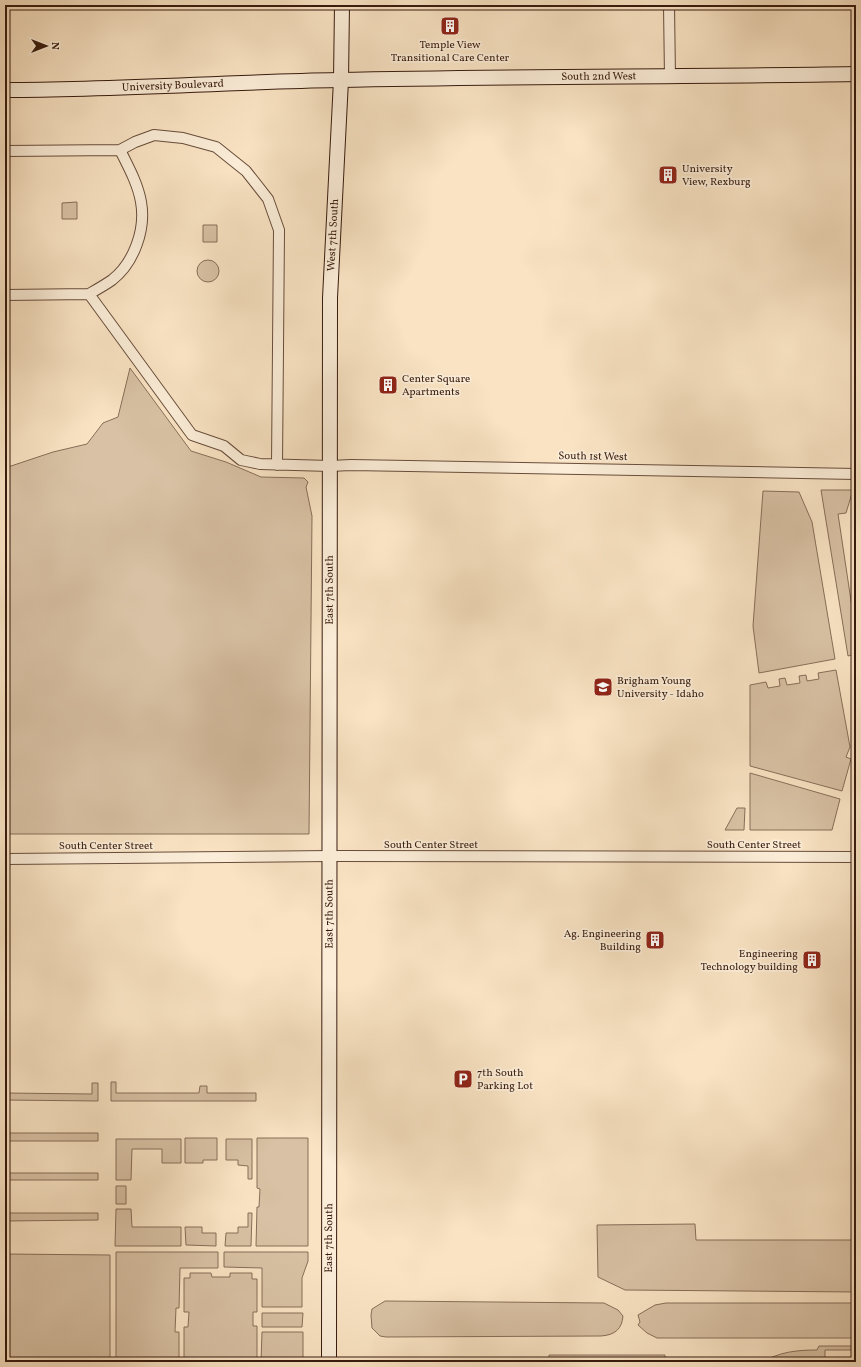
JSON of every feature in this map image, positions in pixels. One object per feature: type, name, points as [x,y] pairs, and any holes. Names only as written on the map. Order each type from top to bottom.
[{"type":"main road","name":"West 7th South","points":[[330,466],[331,281],[341,80],[342,5]]},
{"type":"main road","name":"South 2nd West","points":[[341,80],[527,76],[670,78],[856,74]]},
{"type":"main road","name":"University Boulevard","points":[[5,90],[74,90],[341,80]]},
{"type":"main road","name":"East 7th South","points":[[329,1362],[331,856],[330,466]]},
{"type":"street","points":[[669,5],[670,78]]},
{"type":"street","points":[[5,151],[120,150],[135,142],[154,135],[183,138],[216,147],[246,171],[268,199],[279,230],[277,465]]},
{"type":"street","points":[[5,295],[89,294],[113,279],[132,257],[142,227],[141,202],[134,178],[120,150]]},
{"type":"street","name":"South 1st West","points":[[89,294],[192,435],[224,446],[241,460],[260,464],[277,465],[367,465],[856,474]]},
{"type":"street","name":"South Center Street","points":[[5,859],[331,856],[856,857]]},
{"type":"shaded area","points":[[77,202],[77,219],[62,219],[62,203]]},
{"type":"shaded area","points":[[203,225],[217,225],[217,242],[203,242]]},
{"type":"shaded area","points":[[208,260],[216,263],[219,271],[216,279],[208,282],[200,279],[197,271],[200,263]]},
{"type":"shaded area","points":[[130,368],[191,451],[226,462],[261,477],[304,478],[308,482],[306,487],[312,516],[309,834],[5,834],[5,468],[53,452],[87,444],[103,423],[118,417]]},
{"type":"shaded area","points":[[821,490],[853,490],[846,513],[838,514],[856,634],[856,654],[848,656]]},
{"type":"shaded area","points":[[763,491],[799,492],[812,522],[835,659],[759,673],[753,626]]},
{"type":"shaded area","points":[[836,670],[850,747],[846,757],[851,759],[842,791],[750,766],[750,685],[766,682],[768,688],[780,686],[779,679],[785,678],[787,685],[800,683],[799,676],[806,675],[807,681],[819,679],[818,673]]},
{"type":"shaded area","points":[[750,773],[840,799],[832,830],[750,830]]},
{"type":"shaded area","points":[[737,808],[745,808],[744,830],[725,830]]},
{"type":"shaded area","points":[[111,1082],[116,1082],[116,1093],[199,1093],[200,1086],[207,1086],[207,1093],[256,1093],[256,1101],[111,1101]]},
{"type":"shaded area","points":[[92,1083],[98,1083],[98,1101],[5,1100],[5,1093],[92,1094]]},
{"type":"shaded area","points":[[5,1133],[98,1133],[98,1141],[5,1141]]},
{"type":"shaded area","points":[[185,1138],[217,1138],[217,1160],[203,1160],[203,1163],[185,1163]]},
{"type":"shaded area","points":[[257,1138],[308,1138],[308,1246],[256,1246],[257,1207],[259,1207],[260,1189],[257,1188]]},
{"type":"shaded area","points":[[116,1139],[181,1139],[181,1163],[162,1163],[162,1149],[132,1149],[131,1180],[116,1180]]},
{"type":"shaded area","points":[[226,1139],[252,1139],[252,1179],[248,1179],[248,1166],[238,1165],[238,1160],[226,1160]]},
{"type":"shaded area","points":[[5,1173],[98,1173],[98,1180],[5,1180]]},
{"type":"shaded area","points":[[116,1186],[126,1186],[126,1204],[116,1204]]},
{"type":"shaded area","points":[[116,1209],[131,1209],[132,1227],[181,1227],[181,1246],[115,1246]]},
{"type":"shaded area","points":[[5,1213],[98,1213],[98,1220],[5,1221]]},
{"type":"shaded area","points":[[248,1213],[252,1213],[251,1246],[225,1246],[226,1233],[238,1233],[238,1227],[248,1227]]},
{"type":"shaded area","points":[[695,1224],[696,1240],[856,1240],[856,1292],[625,1290],[598,1277],[597,1225]]},
{"type":"shaded area","points":[[185,1227],[202,1227],[202,1233],[216,1233],[216,1246],[186,1245]]},
{"type":"shaded area","points":[[116,1252],[218,1252],[218,1268],[180,1268],[179,1308],[176,1308],[175,1332],[179,1332],[179,1362],[116,1362]]},
{"type":"shaded area","points":[[224,1252],[308,1252],[308,1261],[302,1278],[302,1307],[262,1307],[262,1268],[224,1267]]},
{"type":"shaded area","points":[[5,1254],[110,1255],[110,1362],[5,1362]]},
{"type":"shaded area","points":[[190,1273],[211,1273],[212,1277],[230,1277],[230,1273],[252,1273],[252,1279],[257,1279],[257,1312],[253,1312],[253,1326],[257,1326],[257,1362],[184,1362],[184,1327],[188,1327],[189,1312],[184,1312],[184,1278],[190,1278]]},
{"type":"shaded area","points":[[385,1301],[604,1303],[618,1310],[623,1316],[619,1328],[614,1333],[601,1336],[386,1337],[380,1336],[372,1328],[371,1315],[372,1309]]},
{"type":"shaded area","points":[[666,1303],[856,1303],[856,1338],[657,1338],[647,1333],[638,1325],[640,1322],[638,1315],[655,1305]]},
{"type":"shaded area","points":[[262,1313],[303,1313],[302,1327],[262,1327]]},
{"type":"shaded area","points":[[262,1332],[303,1332],[303,1362],[261,1362]]},
{"type":"shaded area","points":[[819,1346],[856,1346],[856,1350],[825,1350],[825,1358],[788,1359],[778,1362],[762,1362],[788,1352],[817,1350]]},
{"type":"shaded area","points":[[549,1355],[665,1355],[665,1362],[549,1362]]},
{"type":"place","name":"Temple View Transitional Care Center","points":[[450,26]]},
{"type":"place","name":"University View, Rexburg","points":[[668,175]]},
{"type":"place","name":"Center Square Apartments","points":[[388,385]]},
{"type":"place","name":"Brigham Young University - Idaho","points":[[603,687]]},
{"type":"place","name":"Ag. Engineering Building","points":[[655,940]]},
{"type":"place","name":"Engineering Technology building","points":[[812,960]]},
{"type":"place","name":"7th South Parking Lot","points":[[463,1079]]}]
